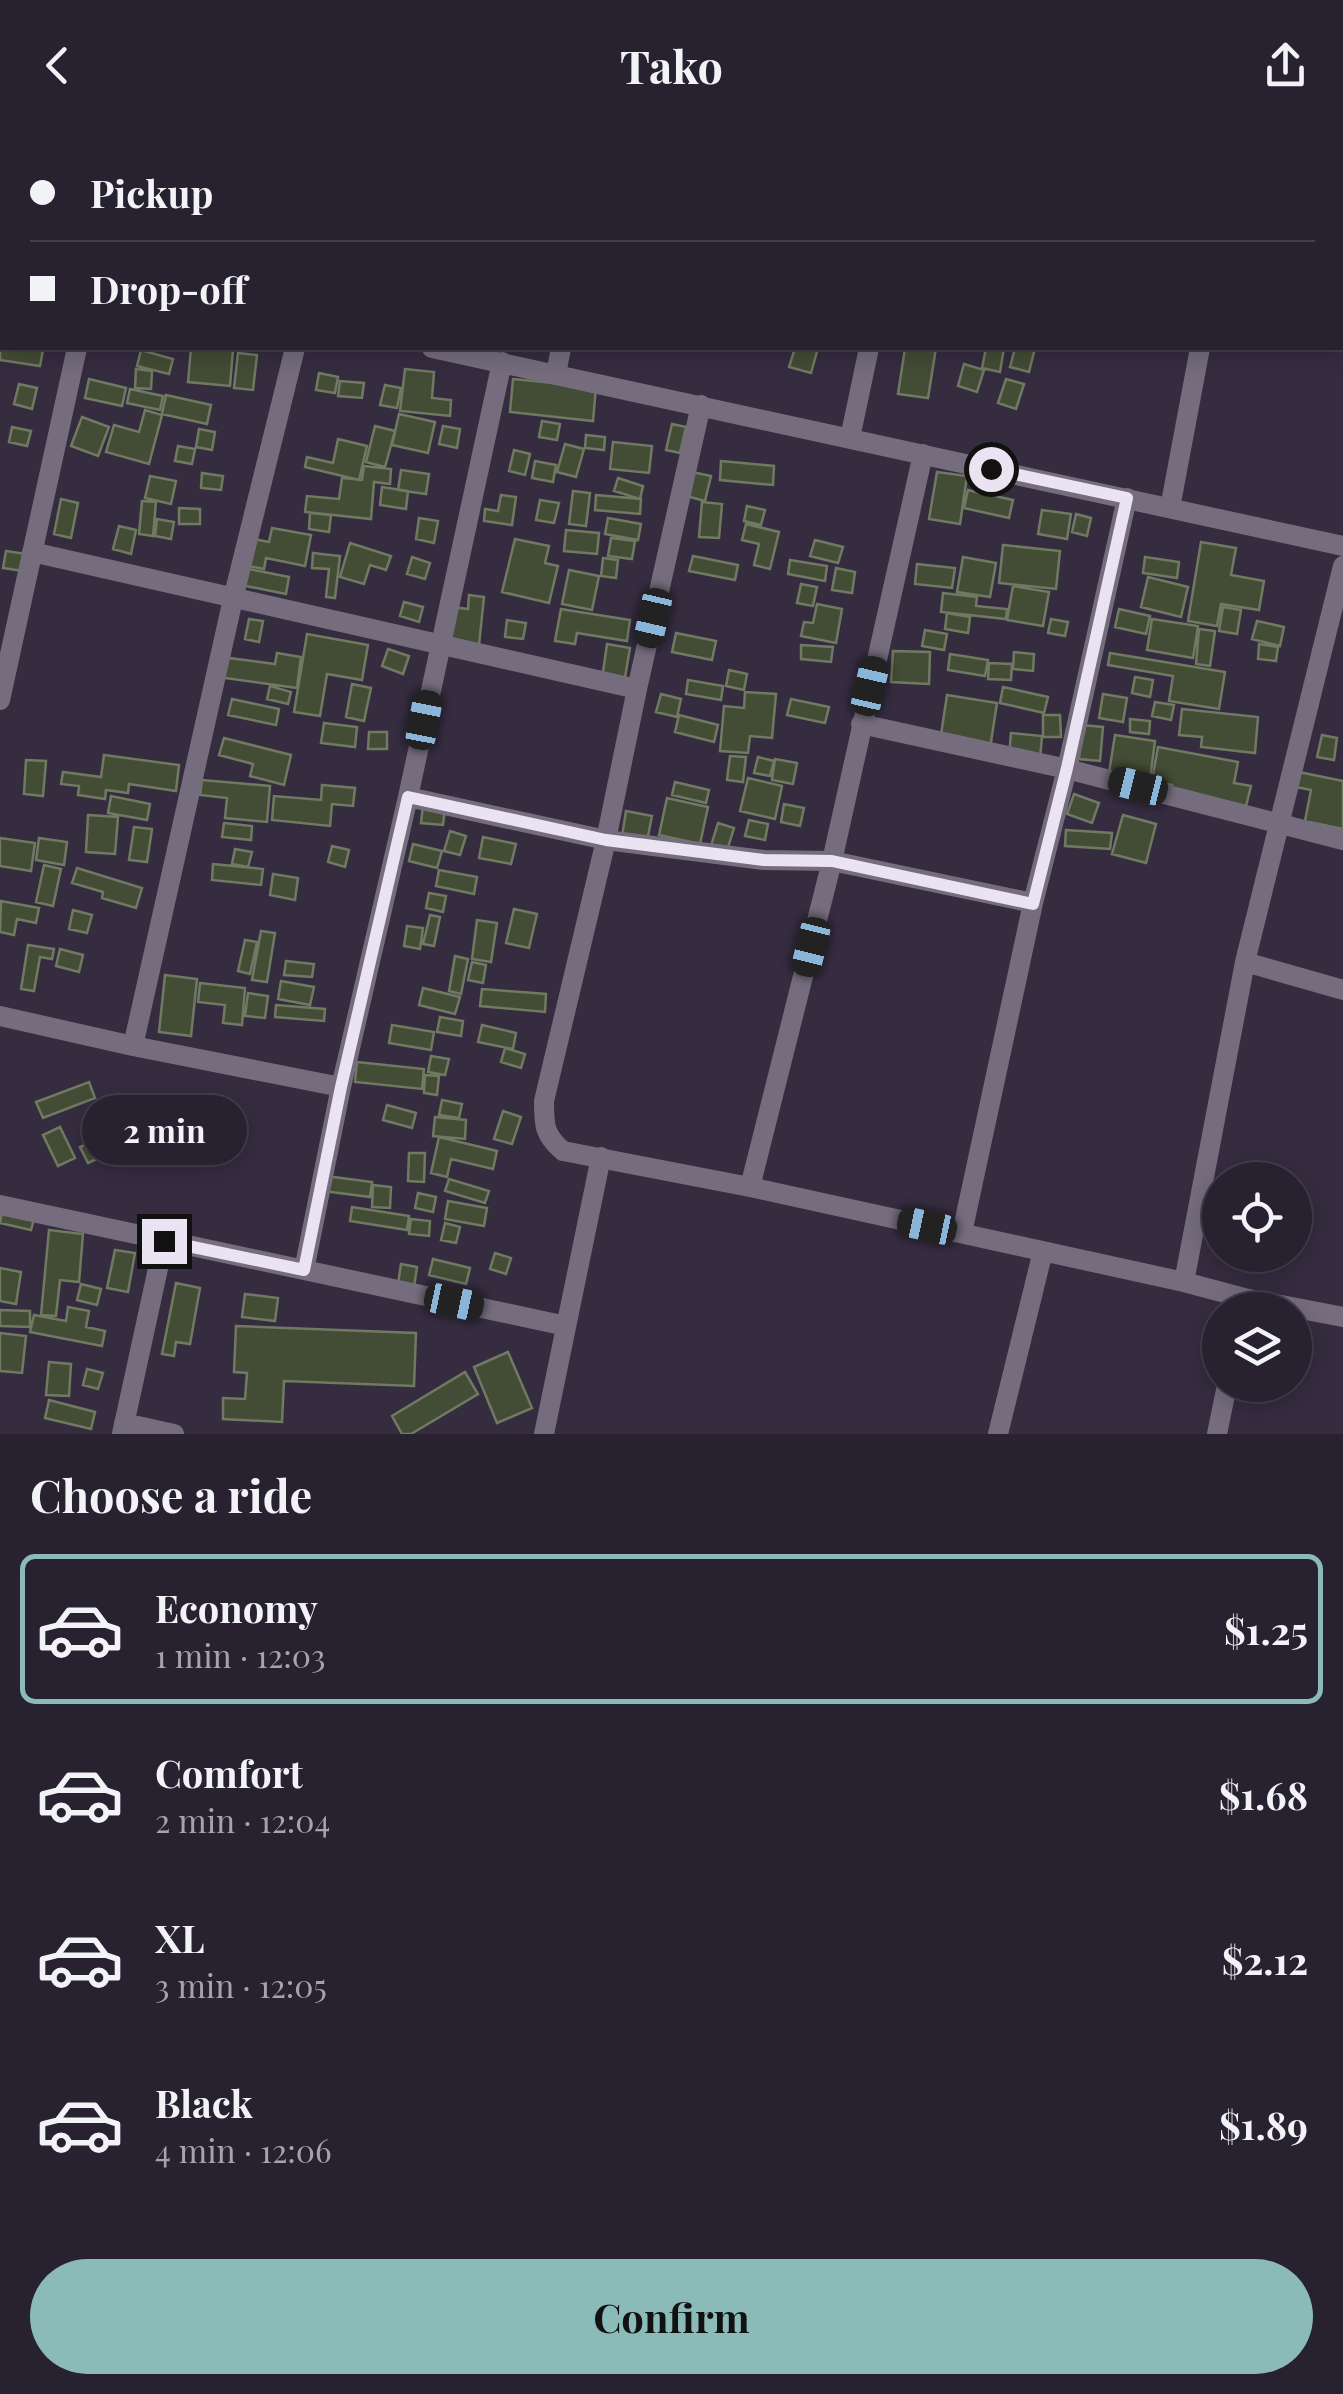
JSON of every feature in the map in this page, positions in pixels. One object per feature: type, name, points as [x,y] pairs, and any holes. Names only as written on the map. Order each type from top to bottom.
[{"type":"street","points":[[0,700],[4,662],[77,350]]},
{"type":"street","points":[[133,1046],[233,598],[295,350]]},
{"type":"street","points":[[442,350],[1343,546]]},
{"type":"street","points":[[556,374],[561,350]]},
{"type":"street","points":[[850,438],[870,350]]},
{"type":"street","points":[[1170,508],[1200,350]]},
{"type":"street","points":[[304,1270],[502,362]]},
{"type":"street","points":[[701,405],[606,840],[544,1100],[550,1141],[564,1151],[962,1233],[1184,1282],[1211,1292]]},
{"type":"street","points":[[750,1188],[832,861],[923,454]]},
{"type":"street","points":[[962,1233],[1127,498]]},
{"type":"street","points":[[32,552],[637,688]]},
{"type":"street","points":[[1184,1282],[1244,962],[1343,566]]},
{"type":"street","points":[[861,724],[1067,768],[1343,840]]},
{"type":"street","points":[[408,797],[606,840],[764,860],[832,861],[1033,904]]},
{"type":"street","points":[[1244,962],[1343,990]]},
{"type":"street","points":[[0,1016],[341,1087]]},
{"type":"street","points":[[544,1434],[602,1157]]},
{"type":"street","points":[[0,1205],[566,1326]]},
{"type":"street","points":[[164,1241],[123,1429],[174,1434]]},
{"type":"street","points":[[998,1434],[1043,1251]]},
{"type":"street","points":[[1312,1313],[1343,1317]]},
{"type":"street","points":[[1217,1434],[1224,1402]]},
{"type":"building","points":[[0,350],[43,350],[40,366],[0,360]]},
{"type":"building","points":[[141,350],[173,359],[169,374],[137,366]]},
{"type":"building","points":[[191,350],[233,350],[230,386],[188,382]]},
{"type":"building","points":[[794,350],[817,350],[811,373],[789,367]]},
{"type":"building","points":[[905,350],[936,350],[928,398],[898,394]]},
{"type":"building","points":[[986,350],[1004,350],[1000,372],[982,368]]},
{"type":"building","points":[[1014,350],[1034,350],[1029,372],[1010,367]]},
{"type":"building","points":[[238,353],[257,355],[253,390],[234,388]]},
{"type":"building","points":[[964,364],[984,370],[977,392],[958,386]]},
{"type":"building","points":[[136,369],[152,371],[151,389],[135,388]]},
{"type":"building","points":[[405,369],[434,372],[432,398],[451,400],[450,416],[400,411]]},
{"type":"building","points":[[319,373],[338,377],[335,393],[316,390]]},
{"type":"building","points":[[89,379],[126,388],[122,406],[85,398]]},
{"type":"building","points":[[513,379],[596,387],[593,421],[510,412]]},
{"type":"building","points":[[1006,379],[1024,384],[1016,409],[998,403]]},
{"type":"building","points":[[340,381],[364,383],[362,398],[338,396]]},
{"type":"building","points":[[19,384],[37,388],[32,409],[14,404]]},
{"type":"building","points":[[385,385],[401,388],[397,408],[380,405]]},
{"type":"building","points":[[130,389],[163,396],[160,410],[127,403]]},
{"type":"building","points":[[166,395],[211,405],[207,424],[162,414]]},
{"type":"building","points":[[145,410],[162,415],[149,464],[106,452],[114,425],[139,432]]},
{"type":"building","points":[[399,414],[435,422],[428,453],[392,445]]},
{"type":"building","points":[[82,417],[109,427],[98,456],[71,446]]},
{"type":"building","points":[[542,421],[560,424],[557,440],[539,437]]},
{"type":"building","points":[[672,424],[686,427],[680,453],[666,450]]},
{"type":"building","points":[[375,426],[395,431],[385,467],[366,462]]},
{"type":"building","points":[[443,426],[460,429],[457,448],[439,444]]},
{"type":"building","points":[[12,427],[31,431],[27,446],[9,442]]},
{"type":"building","points":[[199,429],[215,432],[212,450],[196,447]]},
{"type":"building","points":[[586,435],[605,437],[604,450],[585,448]]},
{"type":"building","points":[[338,439],[367,446],[359,480],[305,467],[307,457],[333,463]]},
{"type":"building","points":[[613,442],[652,446],[649,473],[610,469]]},
{"type":"building","points":[[565,444],[584,449],[576,477],[557,472]]},
{"type":"building","points":[[178,446],[195,449],[192,464],[175,461]]},
{"type":"building","points":[[514,450],[530,454],[525,475],[509,471]]},
{"type":"building","points":[[535,461],[556,465],[553,482],[532,478]]},
{"type":"building","points":[[721,461],[774,466],[773,485],[720,480]]},
{"type":"building","points":[[364,466],[391,469],[390,484],[374,482],[371,519],[305,512],[307,496],[339,499],[342,478],[362,480]]},
{"type":"building","points":[[401,470],[429,474],[426,494],[398,490]]},
{"type":"building","points":[[692,472],[711,476],[705,501],[686,496]]},
{"type":"building","points":[[937,472],[967,476],[960,524],[929,519]]},
{"type":"building","points":[[202,473],[223,476],[221,490],[201,488]]},
{"type":"building","points":[[150,476],[176,481],[171,504],[145,498]]},
{"type":"building","points":[[618,478],[643,486],[640,499],[614,491]]},
{"type":"building","points":[[382,487],[408,491],[406,509],[380,505]]},
{"type":"building","points":[[968,490],[1013,500],[1009,518],[964,508]]},
{"type":"building","points":[[573,491],[590,493],[586,526],[569,524]]},
{"type":"building","points":[[501,495],[516,497],[512,525],[484,521],[485,509],[498,511]]},
{"type":"building","points":[[596,495],[641,499],[640,514],[595,510]]},
{"type":"building","points":[[61,499],[78,503],[71,538],[54,534]]},
{"type":"building","points":[[540,500],[559,503],[554,523],[536,520]]},
{"type":"building","points":[[142,501],[156,502],[153,536],[139,534]]},
{"type":"building","points":[[702,502],[722,504],[719,538],[699,537]]},
{"type":"building","points":[[747,506],[765,510],[761,525],[744,521]]},
{"type":"building","points":[[179,508],[200,509],[200,524],[179,524]]},
{"type":"building","points":[[1042,510],[1071,514],[1067,539],[1038,534]]},
{"type":"building","points":[[310,513],[331,515],[329,532],[309,529]]},
{"type":"building","points":[[1076,514],[1091,518],[1087,536],[1072,532]]},
{"type":"building","points":[[419,518],[438,521],[434,543],[416,539]]},
{"type":"building","points":[[608,518],[641,524],[638,540],[605,534]]},
{"type":"building","points":[[157,519],[174,522],[171,539],[155,536]]},
{"type":"building","points":[[746,524],[779,532],[770,569],[754,565],[759,544],[742,540]]},
{"type":"building","points":[[119,526],[136,530],[131,554],[113,549]]},
{"type":"building","points":[[272,528],[311,535],[305,566],[266,558],[264,569],[243,565],[249,538],[269,542]]},
{"type":"building","points":[[566,530],[599,533],[597,554],[564,551]]},
{"type":"building","points":[[611,538],[635,541],[632,559],[608,556]]},
{"type":"building","points":[[515,539],[549,546],[545,563],[558,566],[549,603],[502,592]]},
{"type":"building","points":[[815,540],[843,547],[838,563],[810,556]]},
{"type":"building","points":[[1201,542],[1236,548],[1231,575],[1264,581],[1259,610],[1221,604],[1217,626],[1188,621]]},
{"type":"building","points":[[350,543],[391,556],[386,570],[370,565],[364,584],[340,577]]},
{"type":"building","points":[[1003,545],[1060,551],[1056,589],[999,583]]},
{"type":"building","points":[[6,551],[26,554],[23,571],[3,568]]},
{"type":"building","points":[[313,553],[340,556],[335,598],[326,597],[329,569],[312,568]]},
{"type":"building","points":[[693,556],[738,565],[735,580],[689,571]]},
{"type":"building","points":[[412,557],[430,563],[425,579],[407,574]]},
{"type":"building","points":[[963,557],[996,563],[990,597],[957,592]]},
{"type":"building","points":[[1145,557],[1179,562],[1177,578],[1143,573]]},
{"type":"building","points":[[603,558],[618,560],[616,578],[601,576]]},
{"type":"building","points":[[790,560],[827,566],[825,581],[788,574]]},
{"type":"building","points":[[917,564],[955,568],[952,588],[915,584]]},
{"type":"building","points":[[244,568],[289,577],[286,594],[241,585]]},
{"type":"building","points":[[836,568],[855,572],[852,593],[832,590]]},
{"type":"building","points":[[569,570],[599,576],[592,610],[562,604]]},
{"type":"building","points":[[1148,577],[1188,587],[1181,617],[1141,607]]},
{"type":"building","points":[[801,584],[817,587],[813,606],[797,603]]},
{"type":"building","points":[[1013,586],[1049,592],[1043,626],[1007,620]]},
{"type":"building","points":[[943,593],[977,597],[976,606],[1007,609],[1006,619],[941,612]]},
{"type":"building","points":[[469,595],[484,597],[479,645],[448,641],[452,607],[468,609]]},
{"type":"building","points":[[404,602],[423,607],[419,622],[400,616]]},
{"type":"building","points":[[817,604],[842,609],[836,643],[801,636],[804,622],[813,623]]},
{"type":"building","points":[[1223,607],[1241,610],[1237,634],[1219,631]]},
{"type":"building","points":[[561,609],[630,620],[627,641],[577,633],[575,644],[555,641]]},
{"type":"building","points":[[1119,609],[1150,616],[1146,634],[1115,627]]},
{"type":"building","points":[[947,613],[970,617],[968,633],[945,629]]},
{"type":"building","points":[[249,619],[263,621],[259,642],[245,639]]},
{"type":"building","points":[[1051,619],[1068,622],[1065,636],[1048,633]]},
{"type":"building","points":[[1152,619],[1198,626],[1193,658],[1147,650]]},
{"type":"building","points":[[507,620],[526,623],[523,639],[505,637]]},
{"type":"building","points":[[1257,621],[1284,627],[1280,646],[1252,639]]},
{"type":"building","points":[[1199,629],[1215,631],[1210,666],[1196,664]]},
{"type":"building","points":[[925,630],[947,634],[944,650],[922,646]]},
{"type":"building","points":[[676,633],[716,641],[712,660],[672,652]]},
{"type":"building","points":[[307,634],[368,645],[362,680],[327,674],[320,716],[294,712]]},
{"type":"building","points":[[607,644],[630,648],[624,683],[602,679]]},
{"type":"building","points":[[1259,644],[1278,647],[1276,661],[1258,659]]},
{"type":"building","points":[[801,645],[833,647],[831,662],[801,659]]},
{"type":"building","points":[[388,649],[409,656],[403,674],[382,666]]},
{"type":"building","points":[[893,651],[930,652],[929,684],[891,682]]},
{"type":"building","points":[[1014,652],[1034,654],[1033,671],[1013,669]]},
{"type":"building","points":[[277,653],[301,657],[297,688],[218,677],[221,657],[275,664]]},
{"type":"building","points":[[1110,653],[1225,672],[1219,709],[1169,701],[1173,676],[1108,665]]},
{"type":"building","points":[[950,654],[988,660],[985,676],[948,670]]},
{"type":"building","points":[[989,663],[1012,664],[1011,680],[988,679]]},
{"type":"building","points":[[729,670],[747,674],[744,690],[726,686]]},
{"type":"building","points":[[1135,677],[1153,680],[1150,697],[1132,693]]},
{"type":"building","points":[[688,680],[723,686],[721,700],[686,694]]},
{"type":"building","points":[[352,684],[371,688],[364,721],[346,717]]},
{"type":"building","points":[[270,686],[291,692],[288,704],[267,699]]},
{"type":"building","points":[[1003,687],[1048,697],[1044,713],[1000,703]]},
{"type":"building","points":[[745,692],[776,694],[772,738],[750,736],[748,753],[720,751],[724,706],[744,708]]},
{"type":"building","points":[[661,694],[681,699],[677,717],[656,712]]},
{"type":"building","points":[[1103,694],[1127,698],[1123,722],[1099,718]]},
{"type":"building","points":[[947,695],[997,703],[989,755],[939,748]]},
{"type":"building","points":[[232,699],[279,709],[276,725],[228,715]]},
{"type":"building","points":[[791,699],[829,707],[825,723],[787,715]]},
{"type":"building","points":[[1155,702],[1174,705],[1171,720],[1152,716]]},
{"type":"building","points":[[1182,709],[1258,717],[1255,753],[1201,747],[1202,737],[1179,735]]},
{"type":"building","points":[[679,715],[718,725],[714,742],[675,732]]},
{"type":"building","points":[[1043,715],[1060,715],[1061,737],[1043,737]]},
{"type":"building","points":[[1130,719],[1150,721],[1149,734],[1130,732]]},
{"type":"building","points":[[324,723],[357,727],[355,747],[321,743]]},
{"type":"building","points":[[1082,725],[1103,727],[1100,761],[1079,759]]},
{"type":"building","points":[[369,732],[387,732],[387,749],[368,749]]},
{"type":"building","points":[[1011,733],[1042,736],[1040,759],[1009,756]]},
{"type":"building","points":[[1115,735],[1155,741],[1150,779],[1109,773]]},
{"type":"building","points":[[1322,735],[1337,738],[1334,760],[1317,757]]},
{"type":"building","points":[[224,738],[291,755],[284,785],[250,776],[253,764],[219,755]]},
{"type":"building","points":[[1158,747],[1238,762],[1234,783],[1251,786],[1246,806],[1152,781]]},
{"type":"building","points":[[104,755],[179,765],[176,791],[129,784],[128,793],[106,790],[105,799],[78,795],[79,786],[61,784],[63,772],[101,777]]},
{"type":"building","points":[[730,756],[746,757],[743,782],[727,780]]},
{"type":"building","points":[[758,757],[774,761],[770,776],[754,773]]},
{"type":"building","points":[[775,759],[797,763],[793,784],[772,780]]},
{"type":"building","points":[[26,760],[46,761],[43,796],[24,794]]},
{"type":"building","points":[[1299,772],[1343,781],[1343,829],[1305,821],[1311,790],[1296,787]]},
{"type":"building","points":[[748,778],[782,786],[775,819],[740,811]]},
{"type":"building","points":[[202,780],[270,786],[267,822],[225,818],[227,798],[200,795]]},
{"type":"building","points":[[675,782],[709,790],[706,803],[672,795]]},
{"type":"building","points":[[322,785],[355,788],[353,806],[332,804],[330,826],[272,820],[274,796],[321,800]]},
{"type":"building","points":[[1074,794],[1099,803],[1092,823],[1067,814]]},
{"type":"building","points":[[111,796],[150,804],[147,820],[108,813]]},
{"type":"building","points":[[667,798],[708,807],[700,844],[659,835]]},
{"type":"building","points":[[784,804],[804,808],[800,826],[781,822]]},
{"type":"building","points":[[423,805],[445,808],[443,825],[421,823]]},
{"type":"building","points":[[626,811],[652,816],[647,841],[622,836]]},
{"type":"building","points":[[88,815],[118,817],[115,854],[86,852]]},
{"type":"building","points":[[1123,815],[1156,824],[1146,863],[1112,854]]},
{"type":"building","points":[[749,820],[768,824],[765,840],[745,836]]},
{"type":"building","points":[[224,823],[252,826],[251,840],[222,837]]},
{"type":"building","points":[[718,823],[734,828],[726,854],[710,849]]},
{"type":"building","points":[[134,827],[152,829],[147,862],[129,860]]},
{"type":"building","points":[[1066,830],[1112,833],[1110,849],[1065,846]]},
{"type":"building","points":[[450,831],[466,836],[460,855],[444,851]]},
{"type":"building","points":[[483,837],[516,844],[511,864],[479,858]]},
{"type":"building","points":[[0,838],[35,843],[31,871],[0,866]]},
{"type":"building","points":[[39,838],[67,842],[64,865],[36,860]]},
{"type":"building","points":[[413,844],[442,851],[437,868],[409,861]]},
{"type":"building","points":[[332,846],[349,850],[345,867],[328,862]]},
{"type":"building","points":[[235,849],[252,852],[248,867],[232,864]]},
{"type":"building","points":[[213,864],[263,869],[261,885],[212,880]]},
{"type":"building","points":[[44,865],[61,869],[53,906],[36,902]]},
{"type":"building","points":[[77,868],[142,888],[136,908],[102,898],[103,892],[72,883]]},
{"type":"building","points":[[439,870],[477,877],[474,894],[436,886]]},
{"type":"building","points":[[273,874],[298,878],[295,900],[270,895]]},
{"type":"building","points":[[429,893],[446,896],[443,912],[426,908]]},
{"type":"building","points":[[1,901],[39,908],[36,923],[17,919],[14,935],[0,932]]},
{"type":"building","points":[[514,909],[537,914],[529,948],[506,943]]},
{"type":"building","points":[[73,910],[92,915],[87,933],[69,929]]},
{"type":"building","points":[[430,915],[440,917],[434,946],[423,944]]},
{"type":"building","points":[[477,920],[497,923],[491,962],[472,959]]},
{"type":"building","points":[[407,926],[423,928],[420,949],[404,946]]},
{"type":"building","points":[[261,931],[275,933],[267,982],[252,980]]},
{"type":"building","points":[[245,940],[257,942],[250,974],[238,971]]},
{"type":"building","points":[[28,945],[54,949],[52,959],[40,957],[34,991],[21,989]]},
{"type":"building","points":[[60,949],[83,955],[79,972],[56,966]]},
{"type":"building","points":[[455,956],[468,959],[461,994],[449,991]]},
{"type":"building","points":[[286,961],[314,964],[312,977],[284,975]]},
{"type":"building","points":[[472,962],[486,965],[483,983],[468,980]]},
{"type":"building","points":[[165,975],[197,979],[191,1036],[159,1032]]},
{"type":"building","points":[[281,981],[314,987],[310,1005],[278,999]]},
{"type":"building","points":[[200,983],[245,988],[242,1025],[223,1023],[225,1005],[198,1002]]},
{"type":"building","points":[[423,988],[460,997],[455,1014],[419,1005]]},
{"type":"building","points":[[482,989],[546,994],[545,1012],[480,1006]]},
{"type":"building","points":[[248,993],[268,996],[265,1018],[245,1016]]},
{"type":"building","points":[[276,1005],[325,1009],[324,1021],[275,1017]]},
{"type":"building","points":[[440,1017],[463,1021],[461,1036],[437,1032]]},
{"type":"building","points":[[392,1025],[434,1032],[431,1050],[389,1043]]},
{"type":"building","points":[[482,1025],[516,1033],[513,1049],[478,1042]]},
{"type":"building","points":[[505,1048],[525,1054],[521,1068],[501,1062]]},
{"type":"building","points":[[431,1056],[449,1059],[445,1075],[428,1072]]},
{"type":"building","points":[[357,1062],[424,1069],[422,1089],[355,1082]]},
{"type":"building","points":[[425,1075],[439,1076],[437,1095],[424,1093]]},
{"type":"building","points":[[89,1082],[95,1098],[43,1118],[36,1102]]},
{"type":"building","points":[[442,1100],[462,1104],[459,1118],[439,1115]]},
{"type":"building","points":[[387,1105],[416,1113],[412,1128],[383,1120]]},
{"type":"building","points":[[503,1111],[521,1117],[512,1144],[494,1139]]},
{"type":"building","points":[[435,1117],[466,1120],[465,1139],[433,1136]]},
{"type":"building","points":[[60,1127],[75,1158],[58,1166],[43,1135]]},
{"type":"building","points":[[112,1132],[120,1148],[88,1163],[80,1147]]},
{"type":"building","points":[[439,1137],[497,1151],[493,1169],[451,1159],[447,1177],[431,1173]]},
{"type":"building","points":[[409,1153],[425,1153],[424,1182],[408,1181]]},
{"type":"building","points":[[326,1176],[372,1182],[370,1197],[323,1191]]},
{"type":"building","points":[[449,1179],[489,1191],[485,1203],[445,1191]]},
{"type":"building","points":[[373,1185],[391,1187],[390,1208],[372,1207]]},
{"type":"building","points":[[418,1193],[436,1197],[433,1212],[415,1208]]},
{"type":"building","points":[[448,1201],[487,1208],[484,1226],[445,1219]]},
{"type":"building","points":[[352,1207],[409,1216],[407,1230],[350,1221]]},
{"type":"building","points":[[2,1212],[34,1219],[31,1230],[0,1223]]},
{"type":"building","points":[[411,1219],[430,1221],[429,1236],[409,1234]]},
{"type":"building","points":[[445,1223],[460,1227],[456,1243],[441,1240]]},
{"type":"building","points":[[49,1230],[83,1234],[79,1282],[60,1280],[56,1316],[41,1315]]},
{"type":"building","points":[[115,1250],[135,1253],[128,1292],[107,1288]]},
{"type":"building","points":[[495,1253],[511,1258],[506,1274],[490,1269]]},
{"type":"building","points":[[433,1259],[470,1268],[466,1284],[429,1275]]},
{"type":"building","points":[[401,1264],[417,1267],[414,1287],[398,1284]]},
{"type":"building","points":[[0,1268],[21,1272],[16,1304],[0,1301]]},
{"type":"building","points":[[176,1283],[200,1288],[190,1344],[176,1342],[174,1356],[162,1354]]},
{"type":"building","points":[[81,1284],[101,1289],[97,1305],[77,1300]]},
{"type":"building","points":[[245,1294],[278,1298],[275,1321],[242,1317]]},
{"type":"building","points":[[68,1307],[89,1311],[86,1327],[105,1331],[102,1346],[30,1332],[34,1315],[66,1321]]},
{"type":"building","points":[[0,1310],[30,1311],[30,1327],[0,1326]]},
{"type":"building","points":[[236,1326],[416,1333],[414,1386],[284,1381],[282,1422],[223,1419],[223,1398],[245,1399],[247,1373],[234,1372]]},
{"type":"building","points":[[0,1333],[26,1336],[22,1373],[0,1371]]},
{"type":"building","points":[[508,1352],[532,1408],[497,1423],[474,1367]]},
{"type":"building","points":[[49,1362],[71,1364],[69,1396],[46,1395]]},
{"type":"building","points":[[87,1369],[103,1373],[98,1389],[83,1385]]},
{"type":"building","points":[[465,1372],[478,1394],[411,1434],[402,1434],[392,1416]]},
{"type":"building","points":[[49,1400],[95,1412],[91,1429],[45,1418]]},
{"type":"route","points":[[164,1241],[304,1270],[341,1087],[408,797],[606,840],[764,860],[832,861],[1033,904],[1127,498],[991,469]]}]
